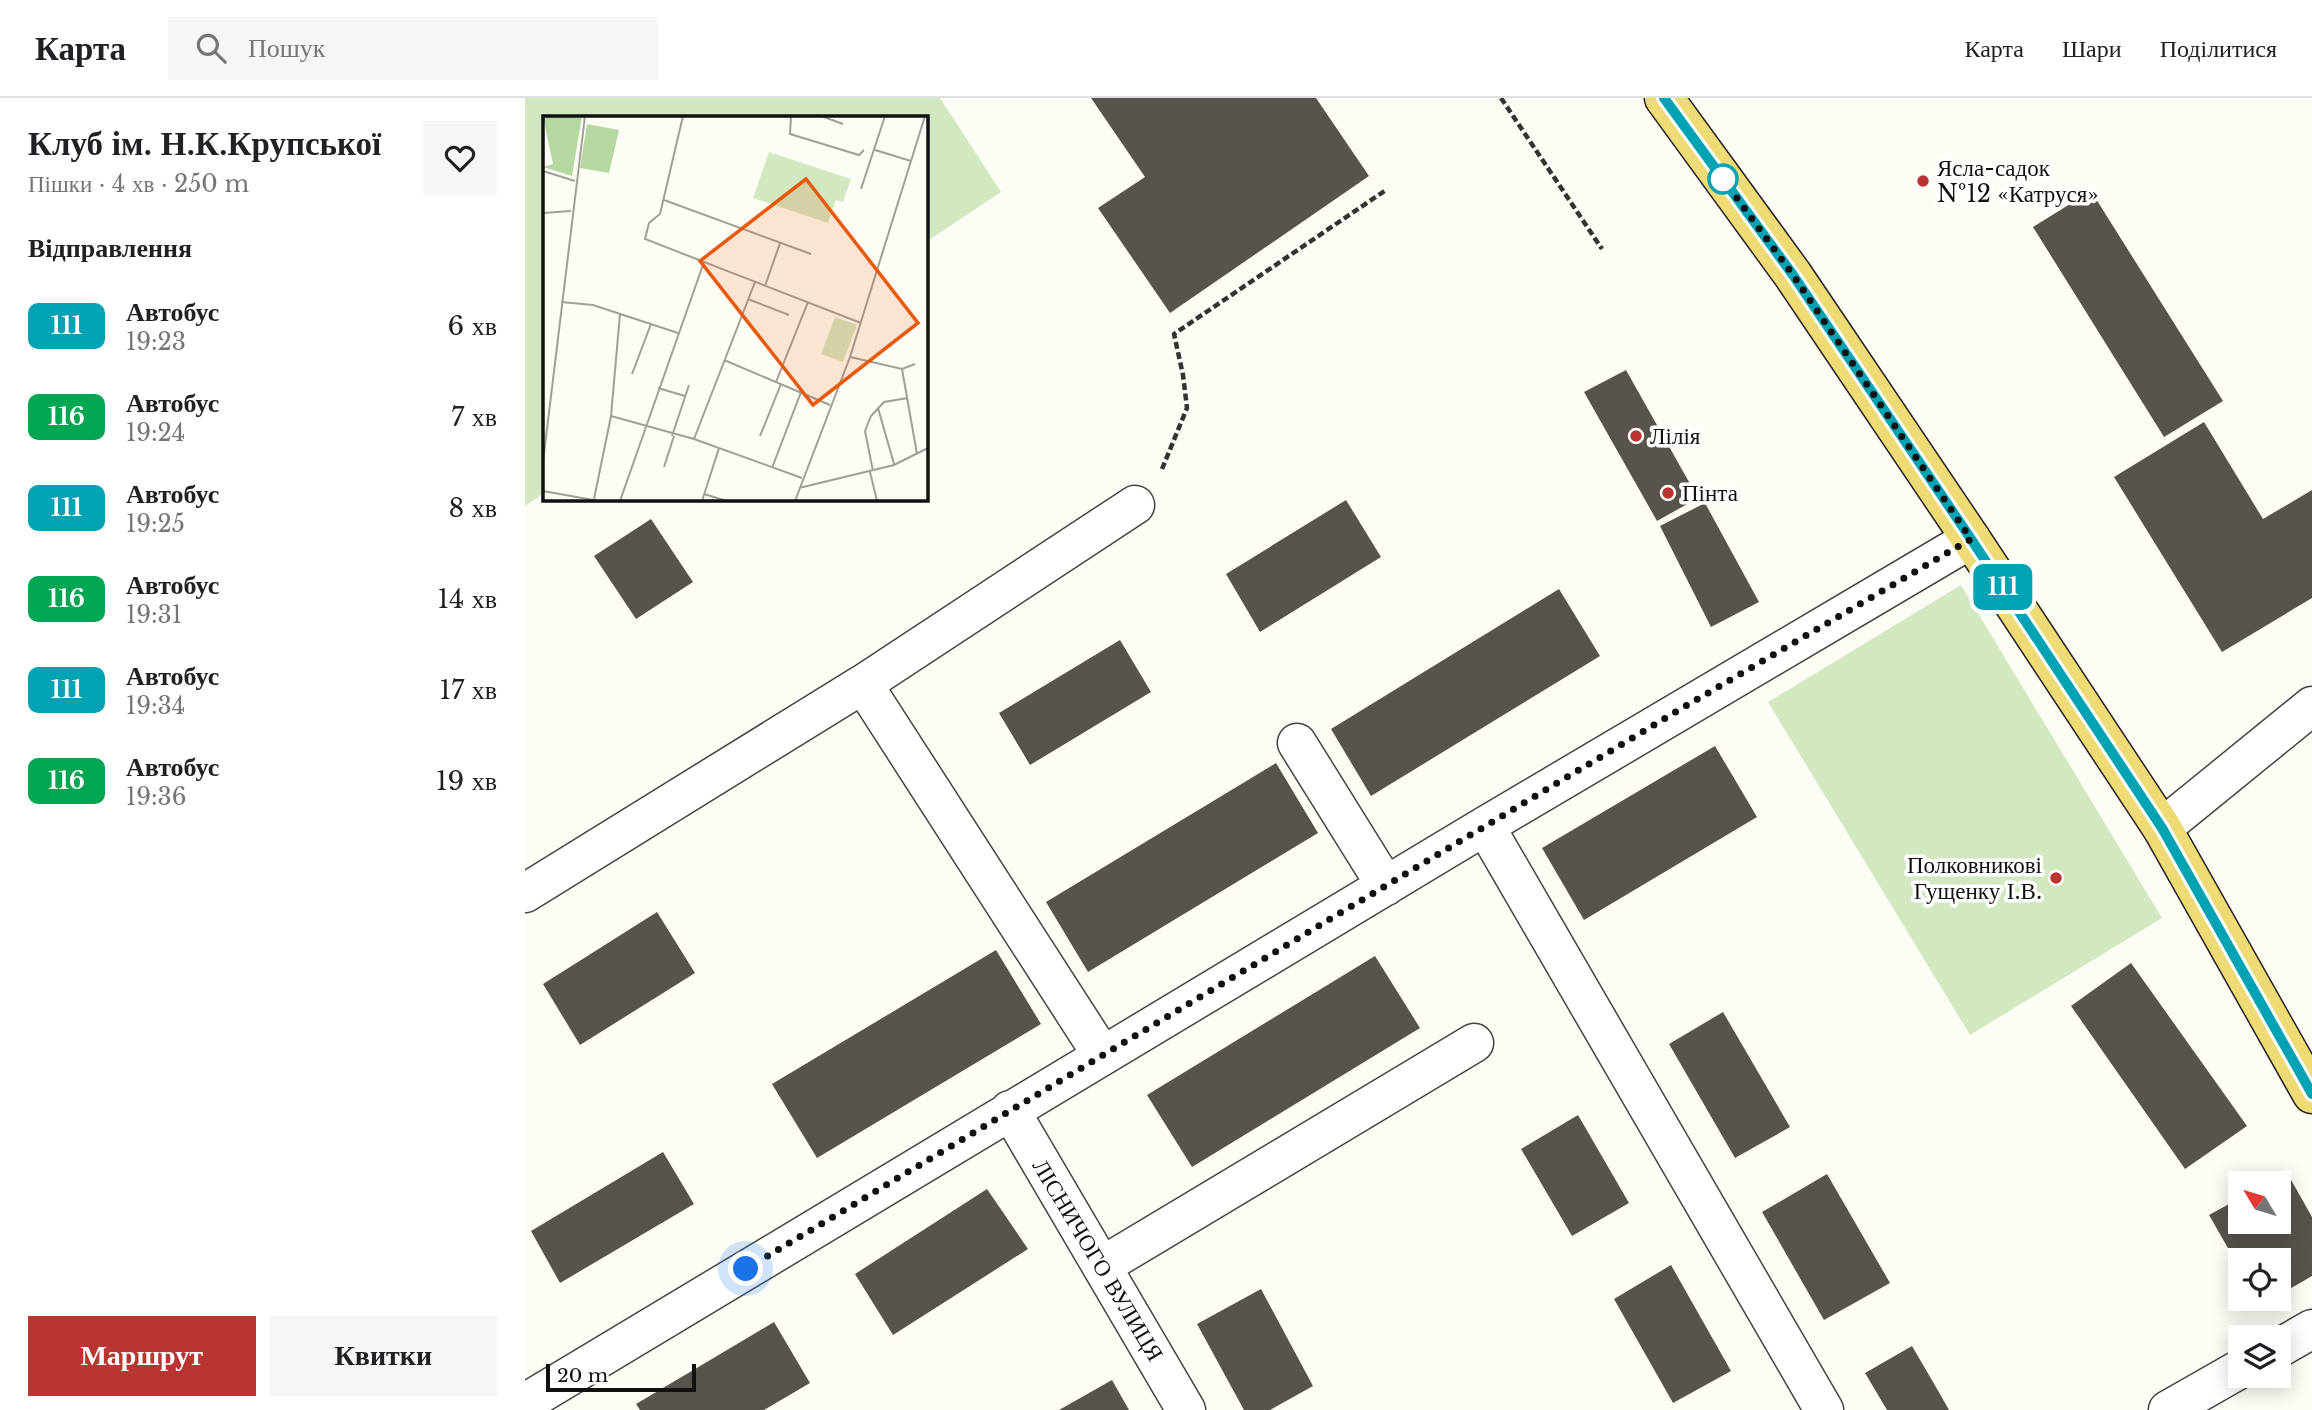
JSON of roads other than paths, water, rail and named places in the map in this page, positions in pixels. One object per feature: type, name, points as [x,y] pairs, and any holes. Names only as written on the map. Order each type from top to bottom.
[{"type":"main road","points":[[1664,98],[1793,275],[2162,828],[2312,1094]]},
{"type":"street","points":[[525,893],[863,684],[1135,505]]},
{"type":"street","points":[[551,1399],[1010,1110],[1971,539]]},
{"type":"street","points":[[863,684],[1101,1055]]},
{"type":"street","points":[[2162,828],[2312,706]]},
{"type":"street","points":[[1297,744],[1386,886]]},
{"type":"street","points":[[1485,826],[1824,1410]]},
{"type":"street","points":[[1102,1266],[1474,1043]]},
{"type":"street","name":"ЛІСНИЧОГО ВУЛИЦЯ","points":[[1010,1110],[1186,1410]]},
{"type":"street","points":[[2291,1341],[2312,1329]]},
{"type":"street","points":[[2168,1410],[2228,1376]]},
{"type":"place","name":"Ясла-садок №12 «Катруся»","points":[[1923,181]]},
{"type":"place","name":"Лілія","points":[[1636,436]]},
{"type":"place","name":"Пінта","points":[[1668,493]]},
{"type":"place","name":"Полковникові Гущенку І.В.","points":[[2056,878]]}]
